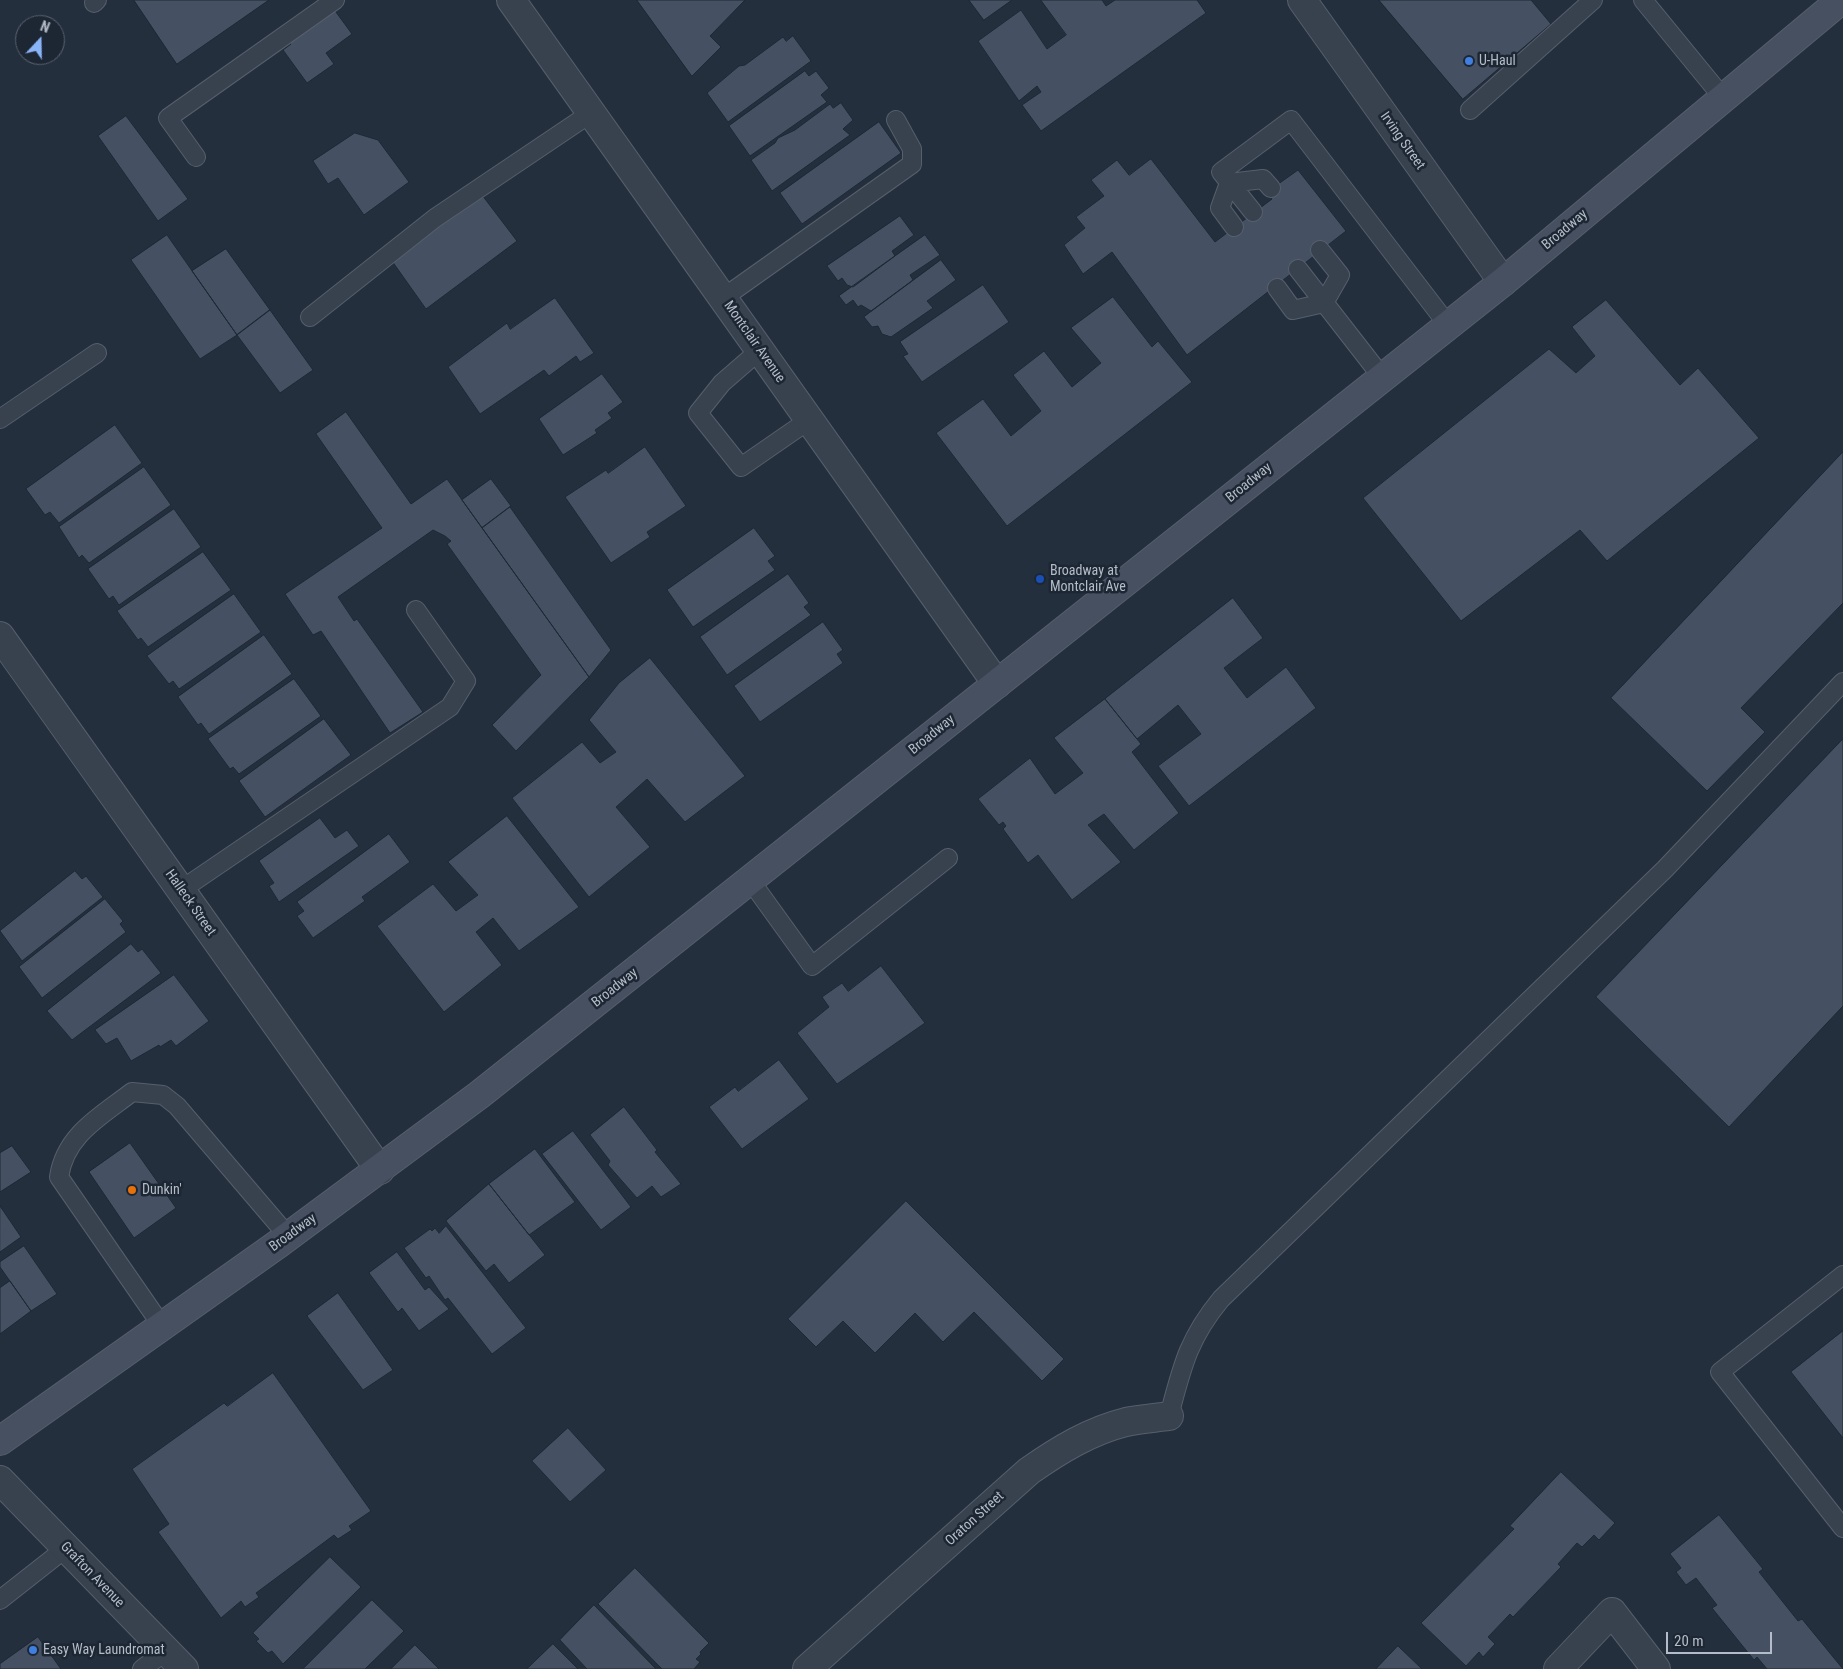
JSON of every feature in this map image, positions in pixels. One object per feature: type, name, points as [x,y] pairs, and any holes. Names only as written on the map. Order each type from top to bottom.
[{"type":"main road","name":"Broadway","points":[[0,1441],[380,1170],[479,1096],[1503,282],[1841,0]]},
{"type":"street","name":"Montclair Avenue","points":[[510,0],[997,684]]},
{"type":"street","name":"Irving Street","points":[[1302,0],[1503,282]]},
{"type":"street","name":"Halleck Street","points":[[0,636],[380,1170]]},
{"type":"street","name":"Oraton Street","points":[[807,1669],[1029,1472],[1058,1450],[1090,1434],[1126,1422],[1169,1416]]},
{"type":"street","name":"Grafton Avenue","points":[[0,1480],[175,1660]]},
{"type":"street","points":[[1558,1669],[1612,1612],[1656,1669]]},
{"type":"lane","points":[[196,157],[168,118],[335,0]]},
{"type":"lane","points":[[1470,110],[1593,0]]},
{"type":"lane","points":[[1643,0],[1724,99]]},
{"type":"lane","points":[[310,317],[435,218],[591,113]]},
{"type":"lane","points":[[723,298],[912,164],[912,149],[896,120]]},
{"type":"lane","points":[[1253,212],[1221,172],[1291,120],[1448,325]]},
{"type":"lane","points":[[1230,183],[1263,179],[1270,188]]},
{"type":"lane","points":[[1230,183],[1220,208],[1234,227]]},
{"type":"lane","points":[[1277,288],[1293,310],[1324,303],[1340,275],[1320,250]]},
{"type":"lane","points":[[1298,269],[1382,377]]},
{"type":"lane","points":[[760,350],[722,383],[698,413],[741,467],[809,420]]},
{"type":"lane","points":[[0,419],[97,353]]},
{"type":"lane","points":[[181,890],[450,707],[466,681],[416,610]]},
{"type":"lane","points":[[1169,1416],[1187,1350],[1203,1321],[1221,1299],[1665,869],[1843,682]]},
{"type":"lane","points":[[750,880],[812,966],[948,858]]},
{"type":"lane","points":[[162,1326],[59,1177],[61,1164],[71,1143],[83,1129],[132,1092],[163,1095],[177,1106],[288,1236]]},
{"type":"lane","points":[[1843,1275],[1720,1372],[1843,1528]]},
{"type":"lane","points":[[0,1600],[66,1548]]},
{"type":"lane","points":[[142,1669],[175,1660]]},
{"type":"building","points":[[134,0],[269,0],[177,64]]},
{"type":"building","points":[[637,0],[745,0],[710,36],[721,47],[692,76]]},
{"type":"building","points":[[969,0],[1012,0],[984,20]]},
{"type":"building","points":[[1041,0],[1102,0],[1106,6],[1115,0],[1197,0],[1206,13],[1041,131],[1022,105],[1041,92],[1037,86],[1019,101],[978,41],[1021,10],[1047,49],[1066,35]]},
{"type":"building","name":"U-Haul","points":[[1379,0],[1531,0],[1551,24],[1463,99]]},
{"type":"building","points":[[333,8],[352,34],[326,53],[334,64],[307,83],[283,50],[291,44],[288,40]]},
{"type":"building","points":[[793,36],[811,61],[728,122],[707,93],[739,66],[745,65],[783,37],[786,41]]},
{"type":"building","points":[[805,71],[809,76],[816,71],[829,88],[821,95],[827,102],[750,156],[729,126]]},
{"type":"building","points":[[841,103],[853,120],[843,129],[850,135],[772,191],[751,160],[775,143],[778,138],[795,130],[830,104],[833,108]]},
{"type":"building","points":[[126,116],[188,199],[158,221],[98,136]]},
{"type":"building","points":[[879,122],[901,153],[802,224],[780,193]]},
{"type":"building","points":[[355,133],[378,140],[409,182],[364,215],[338,178],[328,184],[313,161]]},
{"type":"building","points":[[1151,159],[1215,242],[1272,199],[1267,192],[1298,170],[1346,231],[1187,355],[1112,252],[1083,274],[1064,245],[1085,228],[1076,217],[1104,196],[1091,180],[1117,160],[1129,175]]},
{"type":"building","points":[[482,195],[517,241],[426,309],[392,261]]},
{"type":"building","points":[[900,216],[914,235],[892,251],[895,256],[853,287],[847,285],[842,278],[838,281],[827,266]]},
{"type":"building","points":[[167,235],[237,335],[200,359],[131,260]]},
{"type":"building","points":[[925,235],[940,255],[910,275],[913,280],[871,311],[861,305],[858,307],[853,300],[846,305],[839,296]]},
{"type":"building","points":[[226,249],[270,310],[237,335],[192,271]]},
{"type":"building","points":[[941,260],[956,280],[927,301],[933,308],[891,337],[882,334],[878,326],[872,327],[864,317]]},
{"type":"building","points":[[983,285],[1009,322],[922,382],[903,356],[908,354],[900,342]]},
{"type":"building","points":[[1113,297],[1152,347],[1158,341],[1192,382],[1007,526],[936,433],[983,399],[1011,436],[1041,411],[1013,375],[1044,351],[1072,387],[1101,363],[1071,328]]},
{"type":"building","points":[[555,298],[594,353],[580,362],[576,356],[549,376],[544,370],[480,414],[448,367],[507,323],[510,329]]},
{"type":"building","points":[[1606,300],[1680,385],[1698,368],[1759,438],[1607,561],[1580,530],[1461,621],[1363,498],[1549,349],[1576,373],[1595,356],[1572,327]]},
{"type":"building","points":[[270,310],[313,370],[280,393],[237,335]]},
{"type":"building","points":[[602,374],[623,402],[608,413],[612,418],[595,430],[597,433],[563,455],[539,419]]},
{"type":"building","points":[[346,412],[411,504],[447,479],[589,677],[516,751],[492,725],[541,675],[447,544],[451,541],[445,536],[433,530],[338,597],[354,621],[357,619],[423,712],[390,733],[321,631],[313,635],[285,594],[382,528],[316,434]]},
{"type":"building","points":[[115,425],[142,463],[59,523],[50,512],[45,515],[26,489]]},
{"type":"building","points":[[645,447],[686,506],[647,532],[650,537],[611,563],[565,497],[606,470],[608,473]]},
{"type":"building","points":[[1843,452],[1843,603],[1741,708],[1765,732],[1707,791],[1611,698]]},
{"type":"building","points":[[144,467],[171,505],[89,563],[82,555],[79,558],[59,527]]},
{"type":"building","points":[[491,479],[511,506],[482,528],[462,500]]},
{"type":"building","points":[[510,507],[611,650],[589,677],[482,528]]},
{"type":"building","points":[[174,509],[201,547],[119,605],[113,596],[109,599],[88,569]]},
{"type":"building","points":[[754,528],[775,556],[768,561],[775,570],[693,627],[667,590]]},
{"type":"building","points":[[203,552],[231,590],[148,647],[141,638],[138,640],[117,611]]},
{"type":"building","points":[[788,574],[809,603],[804,607],[811,615],[727,675],[700,637]]},
{"type":"building","points":[[234,594],[261,632],[179,689],[173,681],[169,684],[147,656]]},
{"type":"building","points":[[1233,598],[1263,638],[1224,668],[1247,698],[1286,667],[1316,708],[1189,806],[1158,766],[1201,734],[1178,705],[1137,739],[1105,699]]},
{"type":"building","points":[[823,622],[843,650],[837,654],[843,663],[760,722],[734,686]]},
{"type":"building","points":[[264,635],[292,674],[209,734],[201,723],[198,725],[178,697]]},
{"type":"building","points":[[650,658],[745,776],[685,822],[647,779],[616,807],[650,847],[589,897],[512,798],[582,742],[600,763],[616,752],[589,720],[619,683]]},
{"type":"building","points":[[294,679],[321,716],[239,774],[233,767],[230,769],[208,739]]},
{"type":"building","points":[[1105,699],[1141,744],[1132,752],[1179,813],[1134,850],[1104,814],[1088,825],[1121,862],[1072,900],[1038,855],[1028,863],[1003,829],[1006,826],[1003,822],[999,825],[978,799],[1030,758],[1055,794],[1083,773],[1054,738]]},
{"type":"building","points":[[324,719],[351,755],[265,817],[239,781]]},
{"type":"building","points":[[1843,739],[1843,1006],[1729,1127],[1596,997]]},
{"type":"building","points":[[507,816],[579,907],[519,951],[493,918],[476,932],[502,965],[444,1012],[377,926],[433,884],[456,911],[478,895],[448,862]]},
{"type":"building","points":[[320,818],[335,838],[347,830],[359,846],[279,902],[269,886],[274,883],[259,861]]},
{"type":"building","points":[[389,834],[410,862],[362,897],[365,901],[313,938],[297,916],[304,911],[297,902]]},
{"type":"building","points":[[75,871],[82,879],[86,876],[103,897],[22,961],[0,931]]},
{"type":"building","points":[[105,899],[123,921],[120,924],[126,932],[42,998],[19,967]]},
{"type":"building","points":[[131,944],[138,952],[142,949],[161,973],[72,1040],[47,1011]]},
{"type":"building","points":[[881,966],[925,1023],[837,1084],[797,1033],[829,1007],[822,997],[842,983],[848,991]]},
{"type":"building","points":[[174,975],[209,1021],[176,1046],[171,1040],[131,1061],[117,1038],[106,1044],[95,1030]]},
{"type":"building","points":[[779,1060],[809,1099],[742,1149],[709,1107],[735,1087],[738,1091]]},
{"type":"building","points":[[624,1107],[657,1150],[655,1152],[681,1184],[661,1197],[652,1186],[637,1198],[608,1165],[610,1161],[590,1135]]},
{"type":"building","points":[[573,1131],[631,1207],[601,1230],[542,1154]]},
{"type":"building","name":"Dunkin'","points":[[130,1143],[176,1208],[134,1238],[89,1172]]},
{"type":"building","points":[[12,1146],[31,1172],[0,1192],[0,1153]]},
{"type":"building","points":[[535,1149],[575,1202],[529,1235],[489,1184]]},
{"type":"building","points":[[489,1184],[545,1255],[509,1283],[494,1264],[486,1271],[446,1221]]},
{"type":"building","points":[[906,1201],[1064,1359],[1042,1381],[974,1312],[943,1342],[915,1313],[875,1353],[843,1321],[816,1347],[788,1319]]},
{"type":"building","points":[[0,1206],[21,1237],[0,1252]]},
{"type":"building","points":[[446,1226],[526,1328],[492,1354],[448,1298],[445,1300],[429,1276],[426,1278],[404,1248],[430,1229],[432,1231],[435,1228],[439,1233]]},
{"type":"building","points":[[24,1246],[57,1294],[31,1311],[0,1267],[0,1262]]},
{"type":"building","points":[[397,1252],[425,1290],[429,1287],[449,1309],[419,1331],[402,1308],[398,1312],[369,1273]]},
{"type":"building","points":[[10,1281],[31,1311],[0,1334],[0,1288]]},
{"type":"building","points":[[338,1293],[393,1370],[363,1390],[307,1316]]},
{"type":"building","points":[[1843,1331],[1843,1438],[1791,1372]]},
{"type":"building","points":[[273,1373],[371,1511],[349,1526],[352,1530],[338,1539],[334,1535],[256,1593],[259,1597],[245,1607],[241,1601],[221,1618],[158,1532],[169,1524],[132,1469],[224,1403],[227,1406]]},
{"type":"building","points":[[568,1428],[606,1470],[570,1502],[532,1461]]},
{"type":"building","points":[[1561,1472],[1615,1523],[1599,1540],[1594,1535],[1582,1547],[1577,1543],[1558,1564],[1561,1567],[1513,1617],[1510,1614],[1488,1637],[1495,1644],[1483,1657],[1479,1652],[1466,1666],[1421,1623],[1514,1529],[1510,1526]]},
{"type":"building","points":[[1719,1515],[1763,1569],[1759,1572],[1798,1621],[1802,1619],[1843,1669],[1767,1669],[1757,1657],[1754,1660],[1712,1608],[1717,1605],[1696,1578],[1686,1585],[1676,1572],[1681,1568],[1670,1554]]},
{"type":"building","points":[[330,1557],[361,1587],[283,1664],[272,1651],[268,1653],[256,1641],[259,1639],[253,1633]]},
{"type":"building","points":[[635,1568],[709,1643],[700,1652],[701,1654],[696,1659],[700,1662],[694,1669],[662,1669],[598,1604]]},
{"type":"building","points":[[372,1600],[404,1631],[365,1669],[303,1669]]},
{"type":"building","points":[[594,1605],[656,1669],[587,1669],[560,1640]]},
{"type":"building","name":"Easy Way Laundromat","points":[[38,1637],[61,1669],[0,1669],[0,1664]]},
{"type":"building","points":[[553,1644],[578,1669],[527,1669]]},
{"type":"building","points":[[415,1645],[439,1669],[391,1669]]},
{"type":"building","points":[[1398,1646],[1422,1669],[1376,1669]]},
{"type":"place","name":"U-Haul","points":[[1469,61]]},
{"type":"place","name":"Broadway at Montclair Ave","points":[[1040,579]]},
{"type":"place","name":"Dunkin'","points":[[132,1190]]},
{"type":"place","name":"Easy Way Laundromat","points":[[33,1650]]}]
